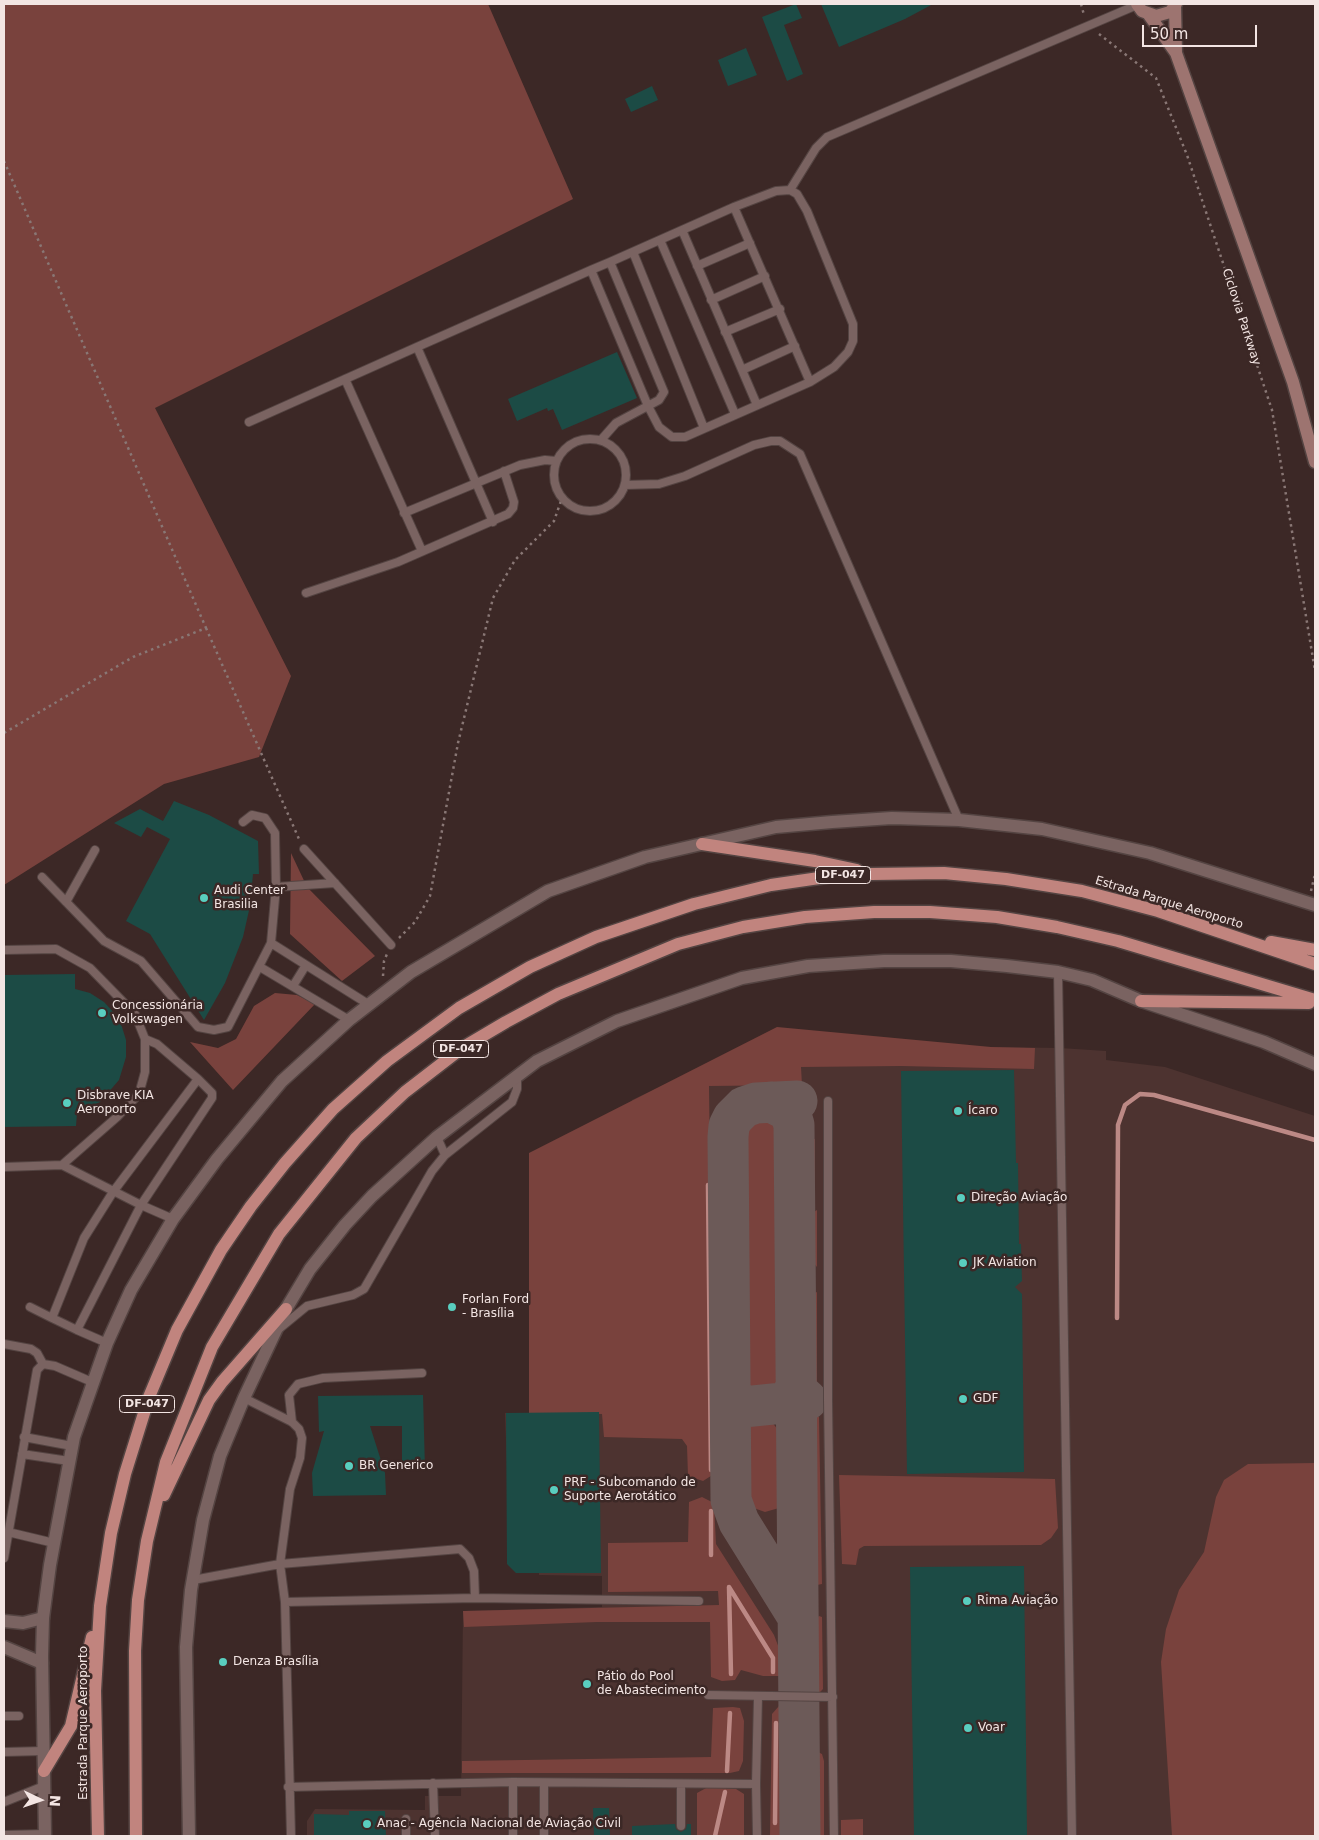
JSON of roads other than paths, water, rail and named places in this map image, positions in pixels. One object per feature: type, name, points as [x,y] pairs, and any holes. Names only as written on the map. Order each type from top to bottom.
[{"type":"main road","name":"Ciclovia Parkway","points":[[1137,4],[1149,15],[1176,54],[1293,382],[1315,462]]},
{"type":"main road","name":"Ciclovia Parkway","points":[[1176,5],[1176,54]]},
{"type":"main road","points":[[1149,15],[1164,15],[1176,5]]},
{"type":"main road","points":[[702,844],[815,861],[871,874]]},
{"type":"main road","name":"Estrada Parque Aeroporto","points":[[96,1836],[98,1822],[95,1692],[100,1606],[110,1533],[125,1474],[149,1397],[177,1330],[221,1250],[251,1206],[333,1109],[387,1061],[459,1008],[530,967],[596,937],[694,904],[771,885],[832,876],[944,873],[1006,879],[1082,891],[1158,911],[1315,964]]},
{"type":"main road","name":"DF-047","points":[[136,1836],[135,1652],[138,1600],[151,1524],[166,1462],[212,1347],[279,1234],[356,1138],[405,1092],[462,1048],[491,1030],[585,982],[678,944],[743,927],[805,917],[874,912],[930,912],[997,917],[1057,927],[1145,949],[1315,1001]]},
{"type":"main road","points":[[1224,933],[1315,950]]},
{"type":"main road","points":[[1141,1001],[1315,1001]]},
{"type":"main road","points":[[151,1524],[209,1400],[222,1382],[286,1309]]},
{"type":"main road","points":[[44,1771],[71,1726],[100,1606]]},
{"type":"street","points":[[45,1835],[43,1618],[54,1543],[72,1446],[92,1382],[107,1343],[131,1290],[172,1219],[217,1159],[282,1081],[349,1020],[411,972],[474,933],[548,891],[645,857],[776,827],[832,822],[892,818],[959,820],[1042,829],[1150,853],[1315,904]]},
{"type":"street","points":[[189,1836],[186,1647],[193,1580],[203,1520],[220,1456],[244,1398],[286,1309],[310,1269],[345,1225],[379,1189],[437,1137],[537,1061],[616,1021],[742,978],[808,966],[884,961],[952,961],[1058,972],[1092,980],[1141,1001],[1264,1042],[1315,1064]]},
{"type":"street","points":[[4,1621],[23,1623],[43,1618]]},
{"type":"street","points":[[4,1648],[42,1663]]},
{"type":"lane","points":[[790,190],[816,148],[827,137],[1137,4]]},
{"type":"lane","points":[[249,422],[417,347],[591,270],[633,252],[734,207],[776,191],[790,190],[797,194],[807,210],[853,324],[853,341],[848,352],[834,367],[810,382],[685,437],[672,436],[659,427],[648,406],[591,270]]},
{"type":"lane","points":[[734,207],[780,309],[810,382]]},
{"type":"lane","points":[[682,230],[757,405]]},
{"type":"lane","points":[[660,240],[735,414]]},
{"type":"lane","points":[[697,266],[750,243]]},
{"type":"lane","points":[[633,252],[704,428]]},
{"type":"lane","points":[[602,440],[616,423],[662,398],[664,392],[610,262]]},
{"type":"lane","points":[[711,300],[765,276]]},
{"type":"lane","points":[[725,332],[780,309]]},
{"type":"lane","points":[[742,370],[795,346]]},
{"type":"lane","points":[[417,347],[493,522]]},
{"type":"lane","points":[[345,379],[422,551]]},
{"type":"lane","points":[[590,438],[602,440],[619,453],[626,474],[625,485],[619,497],[609,506],[597,510],[578,509],[562,498],[556,487],[553,474],[556,462],[569,444],[590,438]]},
{"type":"lane","points":[[625,485],[658,484],[685,476],[754,445],[771,441],[780,441],[800,454],[959,820]]},
{"type":"lane","points":[[404,513],[476,481],[504,471],[536,461],[556,462]]},
{"type":"lane","points":[[306,593],[398,562],[508,514],[513,508],[512,496],[504,471]]},
{"type":"lane","points":[[42,877],[104,941],[141,961],[198,1027],[214,1030],[228,1027],[271,943],[276,887],[275,833],[265,818],[252,815],[243,822]]},
{"type":"lane","points":[[304,849],[391,945]]},
{"type":"lane","points":[[66,902],[95,850]]},
{"type":"lane","points":[[276,887],[335,883]]},
{"type":"lane","points":[[271,943],[368,1004]]},
{"type":"lane","points":[[4,950],[56,949],[90,968],[135,1014],[145,1039],[145,1072],[139,1094],[118,1117],[62,1165]]},
{"type":"lane","points":[[292,986],[306,965]]},
{"type":"lane","points":[[260,967],[349,1020]]},
{"type":"lane","points":[[1058,972],[1072,1836]]},
{"type":"lane","points":[[77,1330],[141,1205],[212,1098],[212,1093],[198,1080],[157,1044],[145,1039]]},
{"type":"lane","points":[[274,1334],[307,1306],[353,1295],[364,1289],[432,1171],[445,1155],[512,1102],[517,1089],[517,1076]]},
{"type":"lane","points":[[52,1318],[84,1238],[113,1192],[198,1080]]},
{"type":"lane","points":[[828,1101],[828,1399],[834,1836]]},
{"type":"lane","points":[[437,1137],[445,1155]]},
{"type":"lane","points":[[4,1167],[62,1165],[113,1192],[172,1219]]},
{"type":"lane","points":[[30,1306],[107,1343]]},
{"type":"lane","points":[[4,1344],[37,1353],[43,1364]]},
{"type":"lane","points":[[43,1364],[55,1366],[92,1382]]},
{"type":"lane","points":[[4,1558],[37,1370],[43,1364]]},
{"type":"lane","points":[[292,1422],[289,1395],[298,1384],[323,1378],[422,1373]]},
{"type":"lane","points":[[244,1398],[292,1422],[299,1429],[302,1438],[300,1458],[290,1489],[280,1564],[285,1602],[290,1836]]},
{"type":"lane","points":[[24,1436],[72,1446]]},
{"type":"lane","points":[[22,1454],[70,1462]]},
{"type":"lane","points":[[8,1532],[54,1543]]},
{"type":"lane","points":[[193,1580],[280,1564],[460,1549],[469,1558],[474,1571],[475,1598]]},
{"type":"lane","points":[[285,1602],[475,1598],[699,1600]]},
{"type":"lane","points":[[708,1695],[833,1697]]},
{"type":"lane","points":[[757,1836],[758,1697]]},
{"type":"lane","points":[[4,1716],[19,1716]]},
{"type":"lane","points":[[4,1752],[43,1751]]},
{"type":"lane","points":[[288,1787],[513,1782],[756,1784]]},
{"type":"lane","points":[[513,1782],[514,1836]]},
{"type":"lane","points":[[433,1783],[435,1836]]},
{"type":"lane","points":[[544,1783],[544,1836]]},
{"type":"lane","points":[[681,1784],[681,1826]]},
{"type":"lane","points":[[4,1802],[44,1786]]},
{"type":"lane","points":[[406,1819],[406,1836]]},
{"type":"lane","points":[[4,1835],[45,1835]]},
{"type":"waterway","points":[[1117,1318],[1118,1125],[1125,1105],[1140,1094],[1154,1095],[1315,1140]]},
{"type":"waterway","points":[[708,1185],[711,1470]]},
{"type":"waterway","points":[[711,1511],[711,1555]]},
{"type":"waterway","points":[[731,1674],[729,1587],[773,1658],[773,1672]]},
{"type":"waterway","points":[[727,1771],[730,1713]]},
{"type":"waterway","points":[[775,1823],[776,1723]]},
{"type":"waterway","points":[[715,1836],[725,1792]]},
{"type":"place","name":"Audi Center Brasilia","points":[[204,898]]},
{"type":"place","name":"Concessionária Volkswagen","points":[[102,1013]]},
{"type":"place","name":"Disbrave KIA Aeroporto","points":[[67,1103]]},
{"type":"place","name":"Ícaro","points":[[958,1111]]},
{"type":"place","name":"Direção Aviação","points":[[961,1198]]},
{"type":"place","name":"JK Aviation","points":[[963,1263]]},
{"type":"place","name":"Forlan Ford - Brasília","points":[[452,1307]]},
{"type":"place","name":"GDF","points":[[963,1399]]},
{"type":"place","name":"BR Generico","points":[[349,1466]]},
{"type":"place","name":"PRF - Subcomando de Suporte Aerotático","points":[[554,1490]]},
{"type":"place","name":"Rima Aviação","points":[[967,1601]]},
{"type":"place","name":"Denza Brasília","points":[[223,1662]]},
{"type":"place","name":"Pátio do Pool de Abastecimento","points":[[587,1684]]},
{"type":"place","name":"Voar","points":[[968,1728]]},
{"type":"place","name":"Anac - Agência Nacional de Aviação Civil","points":[[367,1824]]}]
